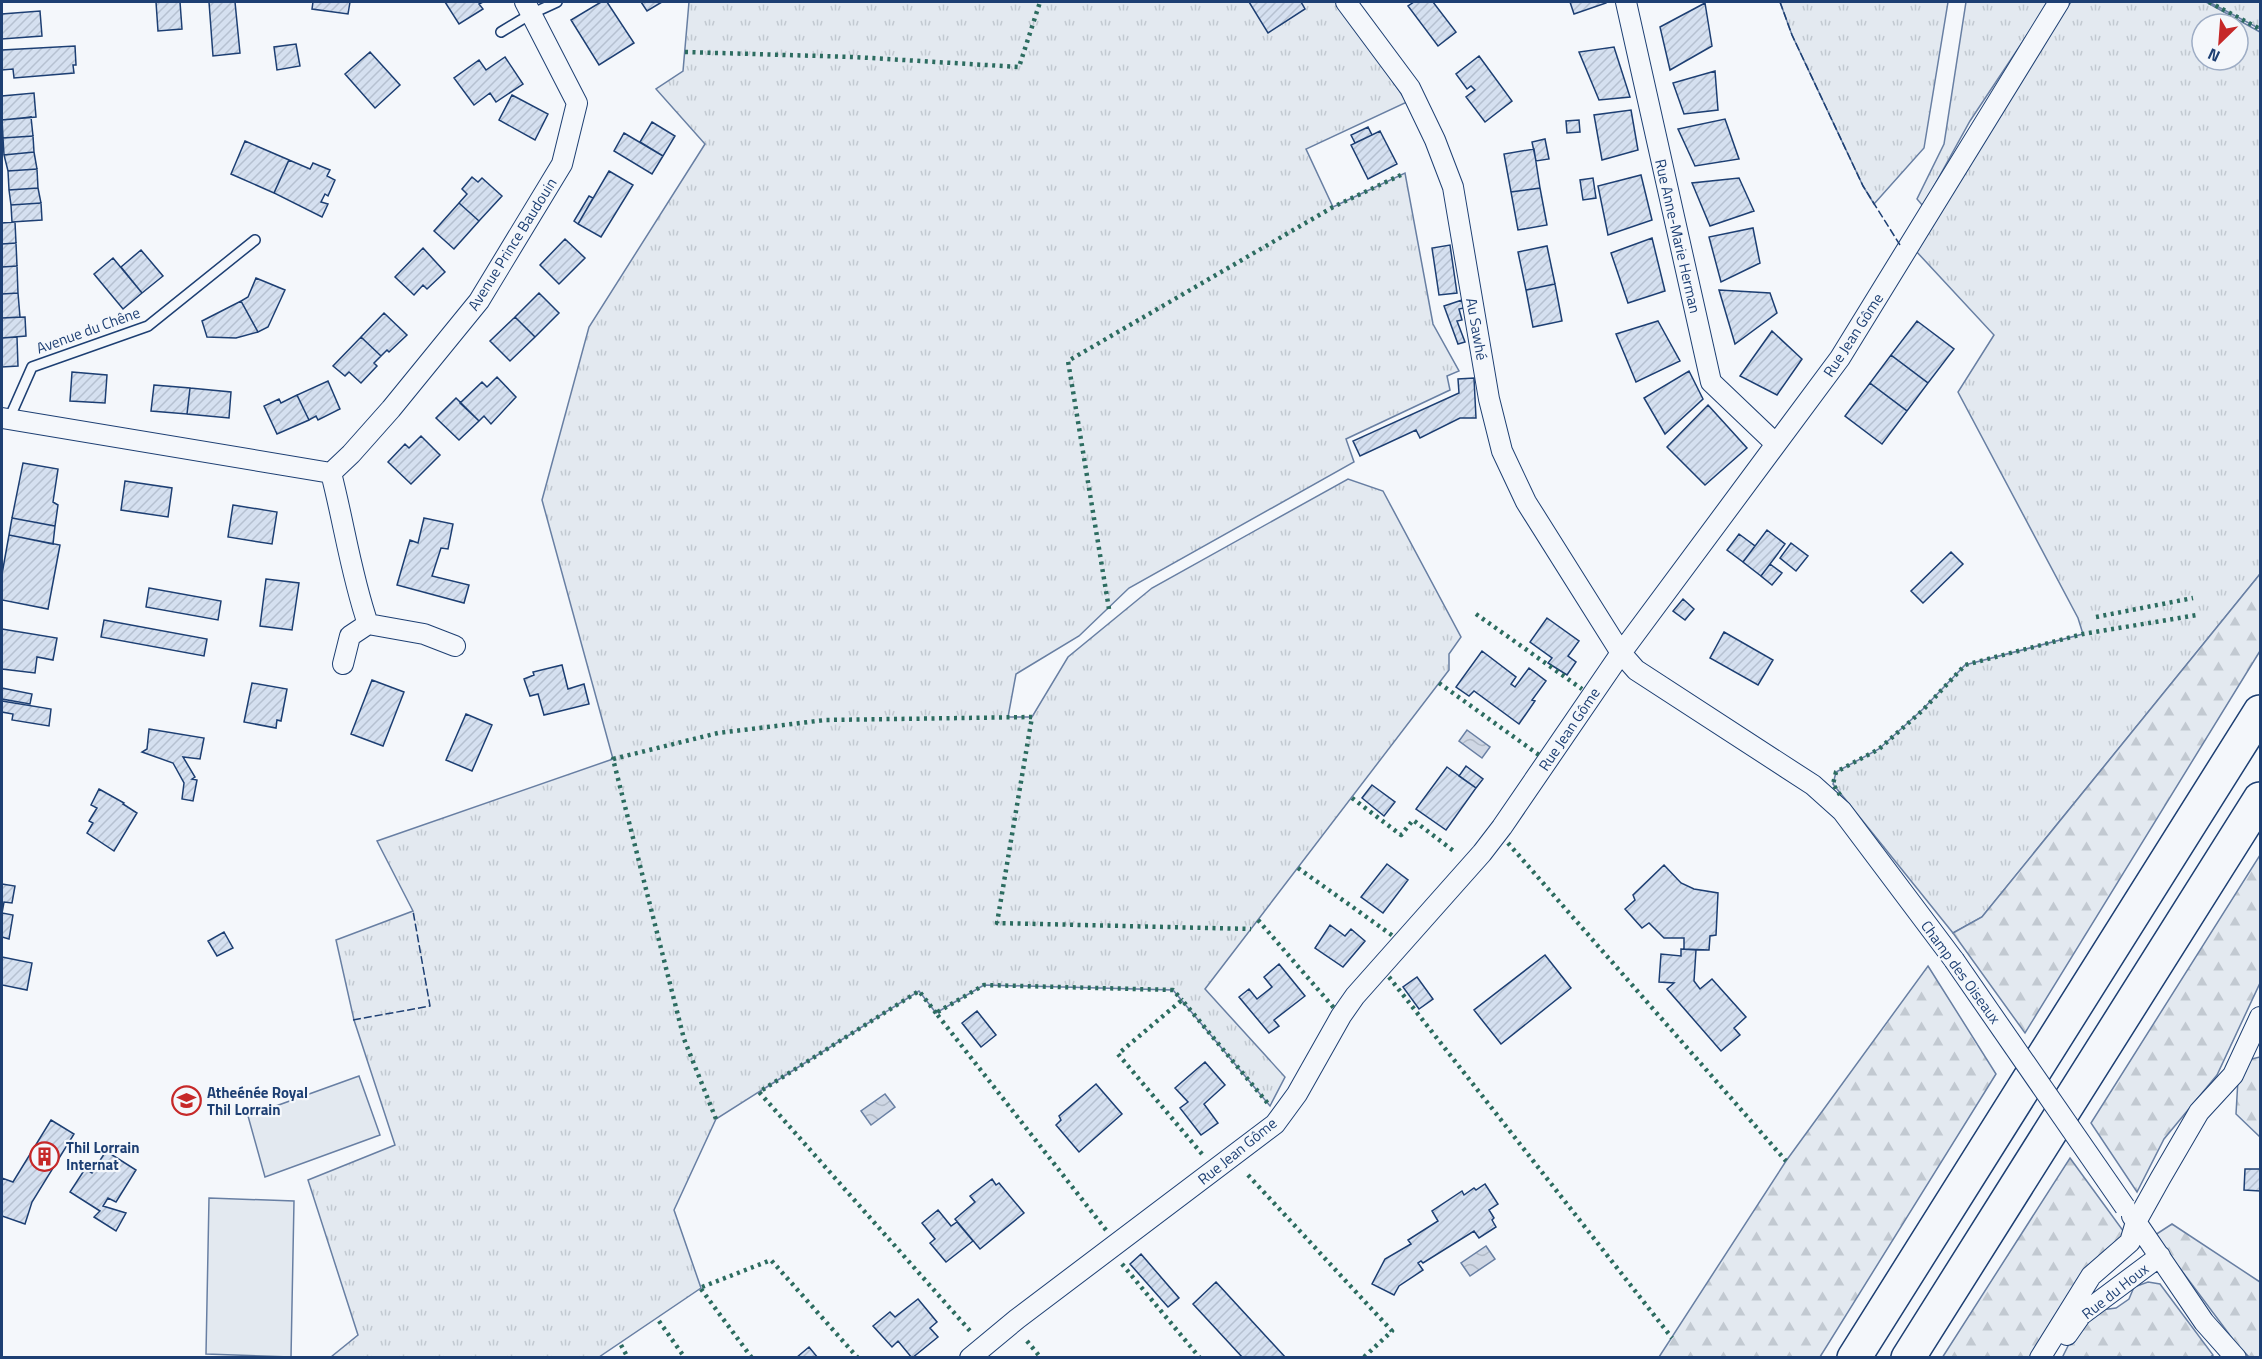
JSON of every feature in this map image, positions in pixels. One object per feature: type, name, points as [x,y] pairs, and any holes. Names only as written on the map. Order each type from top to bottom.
[{"type":"highway","points":[[1854,1358],[2260,712]]},
{"type":"highway","points":[[1908,1358],[2260,799]]},
{"type":"street","name":"Au Sawhé","points":[[1346,2],[1410,88],[1435,140],[1453,187],[1489,399],[1502,452],[1526,502],[1621,652]]},
{"type":"street","name":"Rue Anne-Marie Herman","points":[[1626,2],[1711,382],[1776,444]]},
{"type":"street","name":"Rue Jean Gôme","points":[[970,1358],[1017,1319],[1275,1124],[1297,1094],[1341,1016],[1355,996],[1482,853],[1621,652],[1840,358],[2059,2]]},
{"type":"street","name":"Avenue Prince Baudouin","points":[[331,473],[364,439],[479,301],[562,164],[577,103],[528,8]]},
{"type":"street","points":[[5,419],[331,473],[344,521],[356,587],[368,624]]},
{"type":"street","points":[[343,664],[350,636],[368,624],[424,634],[455,646]]},
{"type":"street","name":"Champ des Oiseaux","points":[[1621,652],[1636,670],[1813,785],[1842,811],[1954,960],[2204,1322],[2236,1358]]},
{"type":"street","points":[[2040,1358],[2091,1276],[2130,1242],[2136,1222],[2199,1112],[2234,1075],[2260,1017]]},
{"type":"street","name":"Rue du Houx","points":[[2053,1358],[2081,1315],[2160,1256]]},
{"type":"lane","points":[[501,32],[528,8],[557,2]]},
{"type":"lane","name":"Avenue du Chêne","points":[[5,419],[32,367],[148,326],[255,240]]},
{"type":"green space","points":[[689,2],[1338,2],[1407,102],[1306,149],[1333,207],[1405,173],[1433,324],[1459,371],[1447,376],[1450,390],[1346,439],[1354,462],[1129,588],[1079,636],[1016,674],[1008,717],[1032,717],[1068,657],[1152,588],[1348,479],[1383,491],[1461,637],[1449,654],[1449,670],[1205,989],[1285,1077],[1270,1106],[1173,990],[984,985],[936,1013],[919,991],[716,1119],[674,1210],[701,1288],[599,1357],[331,1357],[358,1335],[308,1180],[395,1145],[354,1020],[336,940],[413,911],[377,841],[613,759],[542,500],[589,327],[705,144],[656,89],[683,71]]},
{"type":"green space","points":[[1780,2],[1948,2],[1924,148],[1874,204],[1863,186],[1792,35]]},
{"type":"green space","points":[[1966,2],[2049,2],[1970,121],[1923,206],[1917,199],[1944,144]]},
{"type":"green space","points":[[2071,2],[2206,2],[2224,12],[2190,12],[2190,72],[2250,72],[2250,26],[2260,32],[2260,574],[1982,917],[1953,933],[1833,784],[1836,772],[1879,749],[1923,709],[1965,665],[2083,634],[2078,618],[1958,392],[1994,335],[1915,250],[2023,67]]},
{"type":"green space","points":[[2209,2],[2260,2],[2260,29],[2250,24],[2250,12],[2228,12]]},
{"type":"green space","points":[[2260,574],[2260,651],[2025,1033],[1953,933],[1982,917]]},
{"type":"green space","points":[[2260,855],[2260,983],[2217,1075],[2164,1139],[2137,1192],[2091,1123]]},
{"type":"green space","points":[[1928,966],[1996,1074],[1820,1357],[1659,1357],[1786,1161]]},
{"type":"green space","points":[[2260,1057],[2260,1137],[2236,1114],[2239,1062]]},
{"type":"green space","points":[[359,1076],[380,1135],[265,1177],[248,1116]]},
{"type":"green space","points":[[2070,1158],[2124,1232],[2125,1239],[2034,1357],[1942,1358]]},
{"type":"green space","points":[[209,1198],[294,1201],[291,1357],[206,1354]]},
{"type":"green space","points":[[2172,1224],[2260,1282],[2260,1357],[2249,1357],[2235,1342],[2155,1235]]},
{"type":"green space","points":[[2148,1282],[2160,1284],[2213,1355],[2209,1358],[2062,1358],[2069,1344],[2072,1344],[2082,1328],[2101,1310],[2116,1308],[2129,1299],[2134,1287]]},
{"type":"water","points":[[1467,730],[1490,747],[1482,758],[1459,741]]},
{"type":"water","points":[[885,1094],[895,1107],[871,1125],[861,1111]]},
{"type":"water","points":[[1486,1246],[1495,1259],[1470,1276],[1461,1263]]},
{"type":"building","points":[[156,2],[180,2],[182,29],[158,31]]},
{"type":"building","points":[[209,2],[235,2],[240,53],[213,56]]},
{"type":"building","points":[[313,2],[350,2],[348,14],[312,9]]},
{"type":"building","points":[[445,2],[483,2],[479,4],[483,9],[459,24]]},
{"type":"building","points":[[601,2],[607,2],[634,43],[599,65],[571,20]]},
{"type":"building","points":[[641,2],[662,2],[647,11]]},
{"type":"building","points":[[1249,2],[1301,2],[1305,9],[1268,33]]},
{"type":"building","points":[[1414,2],[1433,2],[1456,32],[1438,46],[1408,6]]},
{"type":"building","points":[[1570,2],[1606,2],[1606,3],[1574,14]]},
{"type":"building","points":[[1705,3],[1712,46],[1670,70],[1660,27]]},
{"type":"building","points":[[40,11],[42,36],[2,39],[2,14]]},
{"type":"building","points":[[296,44],[300,66],[277,70],[274,47]]},
{"type":"building","points":[[75,46],[74,73],[14,78],[13,69],[2,70],[2,50]]},
{"type":"building","points":[[1614,47],[1630,97],[1599,100],[1579,52]]},
{"type":"building","points":[[370,52],[400,85],[375,108],[345,74]]},
{"type":"building","points":[[1479,56],[1512,101],[1485,122],[1466,97],[1475,90],[1471,86],[1467,89],[1456,74]]},
{"type":"building","points":[[505,57],[523,84],[496,102],[490,93],[474,105],[454,78],[479,60],[486,70]]},
{"type":"building","points":[[1715,71],[1718,110],[1684,114],[1673,83]]},
{"type":"building","points":[[34,93],[36,117],[2,120],[2,96]]},
{"type":"building","points":[[512,95],[548,114],[535,140],[499,120]]},
{"type":"building","points":[[1631,110],[1638,150],[1602,160],[1594,115]]},
{"type":"building","points":[[31,117],[33,136],[3,138],[2,120]]},
{"type":"building","points":[[1725,119],[1739,159],[1695,166],[1678,129]]},
{"type":"building","points":[[1579,120],[1580,132],[1567,133],[1566,121]]},
{"type":"building","points":[[652,122],[675,136],[663,156],[640,142]]},
{"type":"building","points":[[1368,127],[1372,135],[1355,143],[1351,135]]},
{"type":"building","points":[[1380,131],[1397,164],[1368,179],[1351,145]]},
{"type":"building","points":[[624,133],[663,156],[652,174],[614,151]]},
{"type":"building","points":[[33,136],[34,152],[4,155],[3,138]]},
{"type":"building","points":[[1545,139],[1549,159],[1536,161],[1532,142]]},
{"type":"building","points":[[245,141],[289,160],[274,193],[231,174]]},
{"type":"building","points":[[1534,149],[1540,188],[1511,192],[1504,154]]},
{"type":"building","points":[[34,152],[37,169],[8,171],[4,155]]},
{"type":"building","points":[[289,160],[310,169],[313,163],[330,170],[327,176],[335,180],[328,196],[325,194],[321,202],[328,204],[322,217],[274,193]]},
{"type":"building","points":[[37,169],[38,188],[9,190],[8,171]]},
{"type":"building","points":[[609,171],[633,185],[601,237],[578,224]]},
{"type":"building","points":[[1641,175],[1652,220],[1608,235],[1598,186]]},
{"type":"building","points":[[472,177],[478,182],[482,178],[502,196],[479,221],[459,203],[467,194],[462,189]]},
{"type":"building","points":[[1593,178],[1596,198],[1583,200],[1580,180]]},
{"type":"building","points":[[1739,178],[1754,211],[1710,226],[1692,183]]},
{"type":"building","points":[[38,188],[41,203],[11,205],[9,190]]},
{"type":"building","points":[[1540,188],[1547,225],[1518,230],[1511,192]]},
{"type":"building","points":[[589,196],[593,198],[578,224],[574,221]]},
{"type":"building","points":[[41,203],[42,220],[12,222],[11,205]]},
{"type":"building","points":[[459,203],[479,221],[454,249],[434,231]]},
{"type":"building","points":[[15,222],[16,243],[2,244],[2,223]]},
{"type":"building","points":[[1753,228],[1760,263],[1721,282],[1709,237]]},
{"type":"building","points":[[1652,238],[1665,291],[1628,303],[1611,253]]},
{"type":"building","points":[[565,239],[585,258],[559,284],[540,265]]},
{"type":"building","points":[[16,243],[17,266],[2,267],[2,244]]},
{"type":"building","points":[[1450,245],[1457,293],[1439,295],[1432,248]]},
{"type":"building","points":[[1547,246],[1555,284],[1526,290],[1518,252]]},
{"type":"building","points":[[423,248],[445,272],[427,289],[423,285],[414,295],[395,277]]},
{"type":"building","points":[[141,250],[163,276],[142,293],[121,267]]},
{"type":"building","points":[[113,258],[142,293],[123,309],[94,274]]},
{"type":"building","points":[[17,266],[18,293],[2,294],[2,267]]},
{"type":"building","points":[[256,278],[285,290],[268,327],[258,332],[241,301],[248,297]]},
{"type":"building","points":[[1555,284],[1562,321],[1533,327],[1526,290]]},
{"type":"building","points":[[1719,290],[1770,293],[1777,313],[1735,344]]},
{"type":"building","points":[[18,293],[20,317],[2,318],[2,294]]},
{"type":"building","points":[[539,293],[559,313],[535,337],[515,317]]},
{"type":"building","points":[[1462,300],[1464,308],[1459,309],[1462,320],[1457,321],[1465,342],[1458,344],[1444,306]]},
{"type":"building","points":[[241,301],[258,332],[236,338],[207,337],[202,321]]},
{"type":"building","points":[[384,313],[407,335],[389,352],[387,350],[381,356],[361,337]]},
{"type":"building","points":[[25,317],[26,336],[2,338],[2,318]]},
{"type":"building","points":[[515,317],[535,337],[510,361],[490,341]]},
{"type":"building","points":[[1658,321],[1680,361],[1636,382],[1616,334]]},
{"type":"building","points":[[1917,321],[1954,349],[1928,383],[1891,355]]},
{"type":"building","points":[[1772,331],[1802,359],[1777,395],[1740,376]]},
{"type":"building","points":[[17,337],[18,366],[2,367],[2,338]]},
{"type":"building","points":[[361,337],[381,356],[374,363],[377,366],[361,383],[349,372],[345,376],[333,366]]},
{"type":"building","points":[[1891,355],[1928,383],[1907,411],[1870,383]]},
{"type":"building","points":[[1689,371],[1703,399],[1665,434],[1644,398]]},
{"type":"building","points":[[72,372],[107,375],[105,403],[70,401]]},
{"type":"building","points":[[497,377],[516,397],[491,424],[484,416],[479,421],[460,403],[482,382],[487,387]]},
{"type":"building","points":[[1474,378],[1476,418],[1460,418],[1420,438],[1416,430],[1360,456],[1353,441],[1459,393],[1458,379]]},
{"type":"building","points":[[328,381],[340,409],[318,420],[316,416],[309,420],[297,395]]},
{"type":"building","points":[[1870,383],[1907,411],[1882,444],[1845,416]]},
{"type":"building","points":[[154,385],[190,388],[187,414],[151,411]]},
{"type":"building","points":[[190,388],[231,392],[229,418],[187,414]]},
{"type":"building","points":[[297,395],[309,420],[277,434],[264,406],[279,399],[281,403]]},
{"type":"building","points":[[456,398],[479,421],[459,440],[436,418]]},
{"type":"building","points":[[1708,405],[1747,448],[1705,485],[1667,447]]},
{"type":"building","points":[[421,436],[440,455],[411,484],[388,462],[405,444],[409,448]]},
{"type":"building","points":[[23,463],[58,469],[53,502],[58,505],[55,526],[12,518]]},
{"type":"building","points":[[125,481],[172,488],[168,517],[121,510]]},
{"type":"building","points":[[233,505],[277,512],[272,544],[228,537]]},
{"type":"building","points":[[12,518],[55,526],[53,544],[9,535]]},
{"type":"building","points":[[424,518],[453,524],[448,549],[441,548],[432,576],[469,585],[464,603],[397,585],[410,540],[418,543]]},
{"type":"building","points":[[1767,530],[1785,544],[1761,576],[1743,562]]},
{"type":"building","points":[[1739,534],[1755,546],[1743,562],[1727,550]]},
{"type":"building","points":[[9,535],[60,545],[48,609],[2,600],[2,574]]},
{"type":"building","points":[[1791,543],[1808,556],[1796,571],[1780,558]]},
{"type":"building","points":[[1951,552],[1963,564],[1923,603],[1911,591]]},
{"type":"building","points":[[1770,564],[1782,573],[1772,585],[1761,576]]},
{"type":"building","points":[[266,579],[299,583],[292,630],[260,626]]},
{"type":"building","points":[[149,588],[221,601],[218,620],[146,607]]},
{"type":"building","points":[[1683,599],[1694,609],[1685,620],[1673,611]]},
{"type":"building","points":[[1547,618],[1579,641],[1568,656],[1576,662],[1567,675],[1548,663],[1552,658],[1530,642]]},
{"type":"building","points":[[104,620],[207,639],[204,656],[101,637]]},
{"type":"building","points":[[2,629],[57,638],[53,660],[37,657],[35,673],[2,669]]},
{"type":"building","points":[[1724,632],[1773,660],[1758,685],[1710,658]]},
{"type":"building","points":[[1482,651],[1516,677],[1511,684],[1515,687],[1529,668],[1546,681],[1519,724],[1474,691],[1469,696],[1456,687]]},
{"type":"building","points":[[562,665],[568,689],[584,684],[589,704],[544,715],[538,694],[530,696],[524,679],[534,675],[533,672]]},
{"type":"building","points":[[372,680],[404,692],[383,746],[351,734]]},
{"type":"building","points":[[252,683],[287,689],[281,721],[277,720],[276,728],[244,722]]},
{"type":"building","points":[[2,688],[32,694],[30,704],[2,699]]},
{"type":"building","points":[[2,701],[51,709],[49,726],[12,720],[13,714],[2,712]]},
{"type":"building","points":[[466,714],[492,725],[472,771],[446,760]]},
{"type":"building","points":[[149,729],[204,738],[200,759],[183,757],[195,777],[192,779],[197,780],[193,801],[182,799],[184,783],[173,763],[142,752],[147,749]]},
{"type":"building","points":[[1466,766],[1483,779],[1476,788],[1459,776]]},
{"type":"building","points":[[1447,767],[1476,788],[1446,830],[1416,809]]},
{"type":"building","points":[[1372,785],[1395,802],[1384,816],[1362,798]]},
{"type":"building","points":[[99,789],[137,813],[114,851],[87,833],[93,823],[89,821],[97,808],[91,805]]},
{"type":"building","points":[[1387,864],[1408,880],[1383,913],[1361,897]]},
{"type":"building","points":[[1664,865],[1681,883],[1694,889],[1718,893],[1716,935],[1710,936],[1709,950],[1684,949],[1684,938],[1664,938],[1649,923],[1642,928],[1625,909],[1635,900],[1633,895]]},
{"type":"building","points":[[2,884],[15,886],[12,903],[4,902],[2,913]]},
{"type":"building","points":[[2,913],[13,915],[9,939],[2,937]]},
{"type":"building","points":[[1330,925],[1345,936],[1351,929],[1365,941],[1343,967],[1315,948]]},
{"type":"building","points":[[224,932],[233,948],[217,956],[208,941]]},
{"type":"building","points":[[1681,949],[1696,950],[1694,981],[1700,989],[1712,979],[1746,1017],[1734,1028],[1740,1035],[1721,1051],[1667,989],[1674,983],[1659,982],[1661,954],[1681,956]]},
{"type":"building","points":[[1545,955],[1571,988],[1501,1044],[1474,1010]]},
{"type":"building","points":[[2,957],[32,963],[27,990],[2,985]]},
{"type":"building","points":[[1279,964],[1305,996],[1274,1020],[1279,1026],[1269,1033],[1239,997],[1249,989],[1257,999],[1272,987],[1264,977]]},
{"type":"building","points":[[1417,977],[1433,999],[1419,1009],[1403,987]]},
{"type":"building","points":[[977,1011],[996,1035],[981,1047],[962,1023]]},
{"type":"building","points":[[1205,1062],[1225,1085],[1204,1104],[1218,1123],[1201,1135],[1180,1108],[1188,1102],[1175,1088]]},
{"type":"building","points":[[1096,1084],[1122,1114],[1079,1152],[1056,1125],[1061,1120],[1059,1116]]},
{"type":"building","name":"Thil Lorrain Internat","points":[[51,1120],[74,1134],[32,1202],[25,1224],[2,1216],[2,1178],[13,1182]]},
{"type":"building","points":[[106,1151],[136,1170],[116,1202],[108,1198],[103,1206],[126,1213],[116,1231],[94,1217],[100,1211],[70,1192],[85,1169],[92,1173]]},
{"type":"building","points":[[2245,1169],[2260,1169],[2260,1191],[2244,1190]]},
{"type":"building","points":[[992,1179],[996,1185],[999,1183],[1024,1213],[980,1249],[955,1219],[975,1202],[970,1196]]},
{"type":"building","points":[[1485,1184],[1498,1204],[1489,1210],[1496,1227],[1479,1238],[1474,1231],[1423,1263],[1421,1261],[1418,1263],[1423,1270],[1399,1286],[1394,1295],[1372,1284],[1385,1259],[1411,1244],[1408,1240],[1438,1221],[1432,1211],[1462,1191],[1464,1195]]},
{"type":"building","points":[[938,1210],[951,1226],[957,1222],[973,1241],[946,1262],[930,1243],[935,1239],[922,1223]]},
{"type":"building","points":[[1141,1254],[1179,1298],[1168,1307],[1130,1264]]},
{"type":"building","points":[[1216,1282],[1286,1358],[1243,1358],[1193,1304]]},
{"type":"building","points":[[918,1299],[937,1322],[930,1328],[938,1337],[912,1358],[898,1341],[892,1347],[873,1326],[890,1312],[895,1317]]},
{"type":"building","points":[[809,1347],[818,1358],[796,1358]]},
{"type":"hedge","points":[[685,52],[854,57],[1019,67],[1040,2]]},
{"type":"hedge","points":[[2209,2],[2260,29]]},
{"type":"hedge","points":[[1109,609],[1068,361],[1333,207],[1405,173]]},
{"type":"hedge","points":[[2096,617],[2193,598]]},
{"type":"hedge","points":[[1476,614],[1582,689]]},
{"type":"hedge","points":[[1840,795],[1833,784],[1836,772],[1879,749],[1923,710],[1965,665],[2083,634],[2197,615]]},
{"type":"hedge","points":[[1439,683],[1539,755]]},
{"type":"hedge","points":[[716,1119],[684,1039],[613,759],[718,733],[825,720],[1032,717],[997,923],[1251,929]]},
{"type":"hedge","points":[[1352,798],[1401,835],[1413,820],[1455,852]]},
{"type":"hedge","points":[[1508,843],[1786,1161]]},
{"type":"hedge","points":[[1298,868],[1393,936]]},
{"type":"hedge","points":[[1258,920],[1334,1008]]},
{"type":"hedge","points":[[1389,977],[1672,1338]]},
{"type":"hedge","points":[[1106,1230],[936,1013],[984,985],[1173,990],[1182,1000]]},
{"type":"hedge","points":[[936,1013],[919,991],[759,1092],[971,1332]]},
{"type":"hedge","points":[[1202,1154],[1118,1054],[1182,1000],[1270,1106]]},
{"type":"hedge","points":[[1248,1175],[1392,1331],[1363,1358]]},
{"type":"hedge","points":[[702,1287],[771,1260],[858,1358]]},
{"type":"hedge","points":[[1122,1264],[1200,1358]]},
{"type":"hedge","points":[[701,1289],[752,1358]]},
{"type":"hedge","points":[[659,1321],[685,1358]]},
{"type":"hedge","points":[[1027,1341],[1041,1358]]},
{"type":"hedge","points":[[621,1345],[628,1358]]},
{"type":"fence","points":[[1780,2],[1792,35],[1863,186],[1900,245]]},
{"type":"fence","points":[[353,1020],[430,1006],[413,911]]},
{"type":"place","name":"Atheénée Royal Thil Lorrain","points":[[186,1101]]},
{"type":"place","name":"Thil Lorrain Internat","points":[[45,1156]]}]
